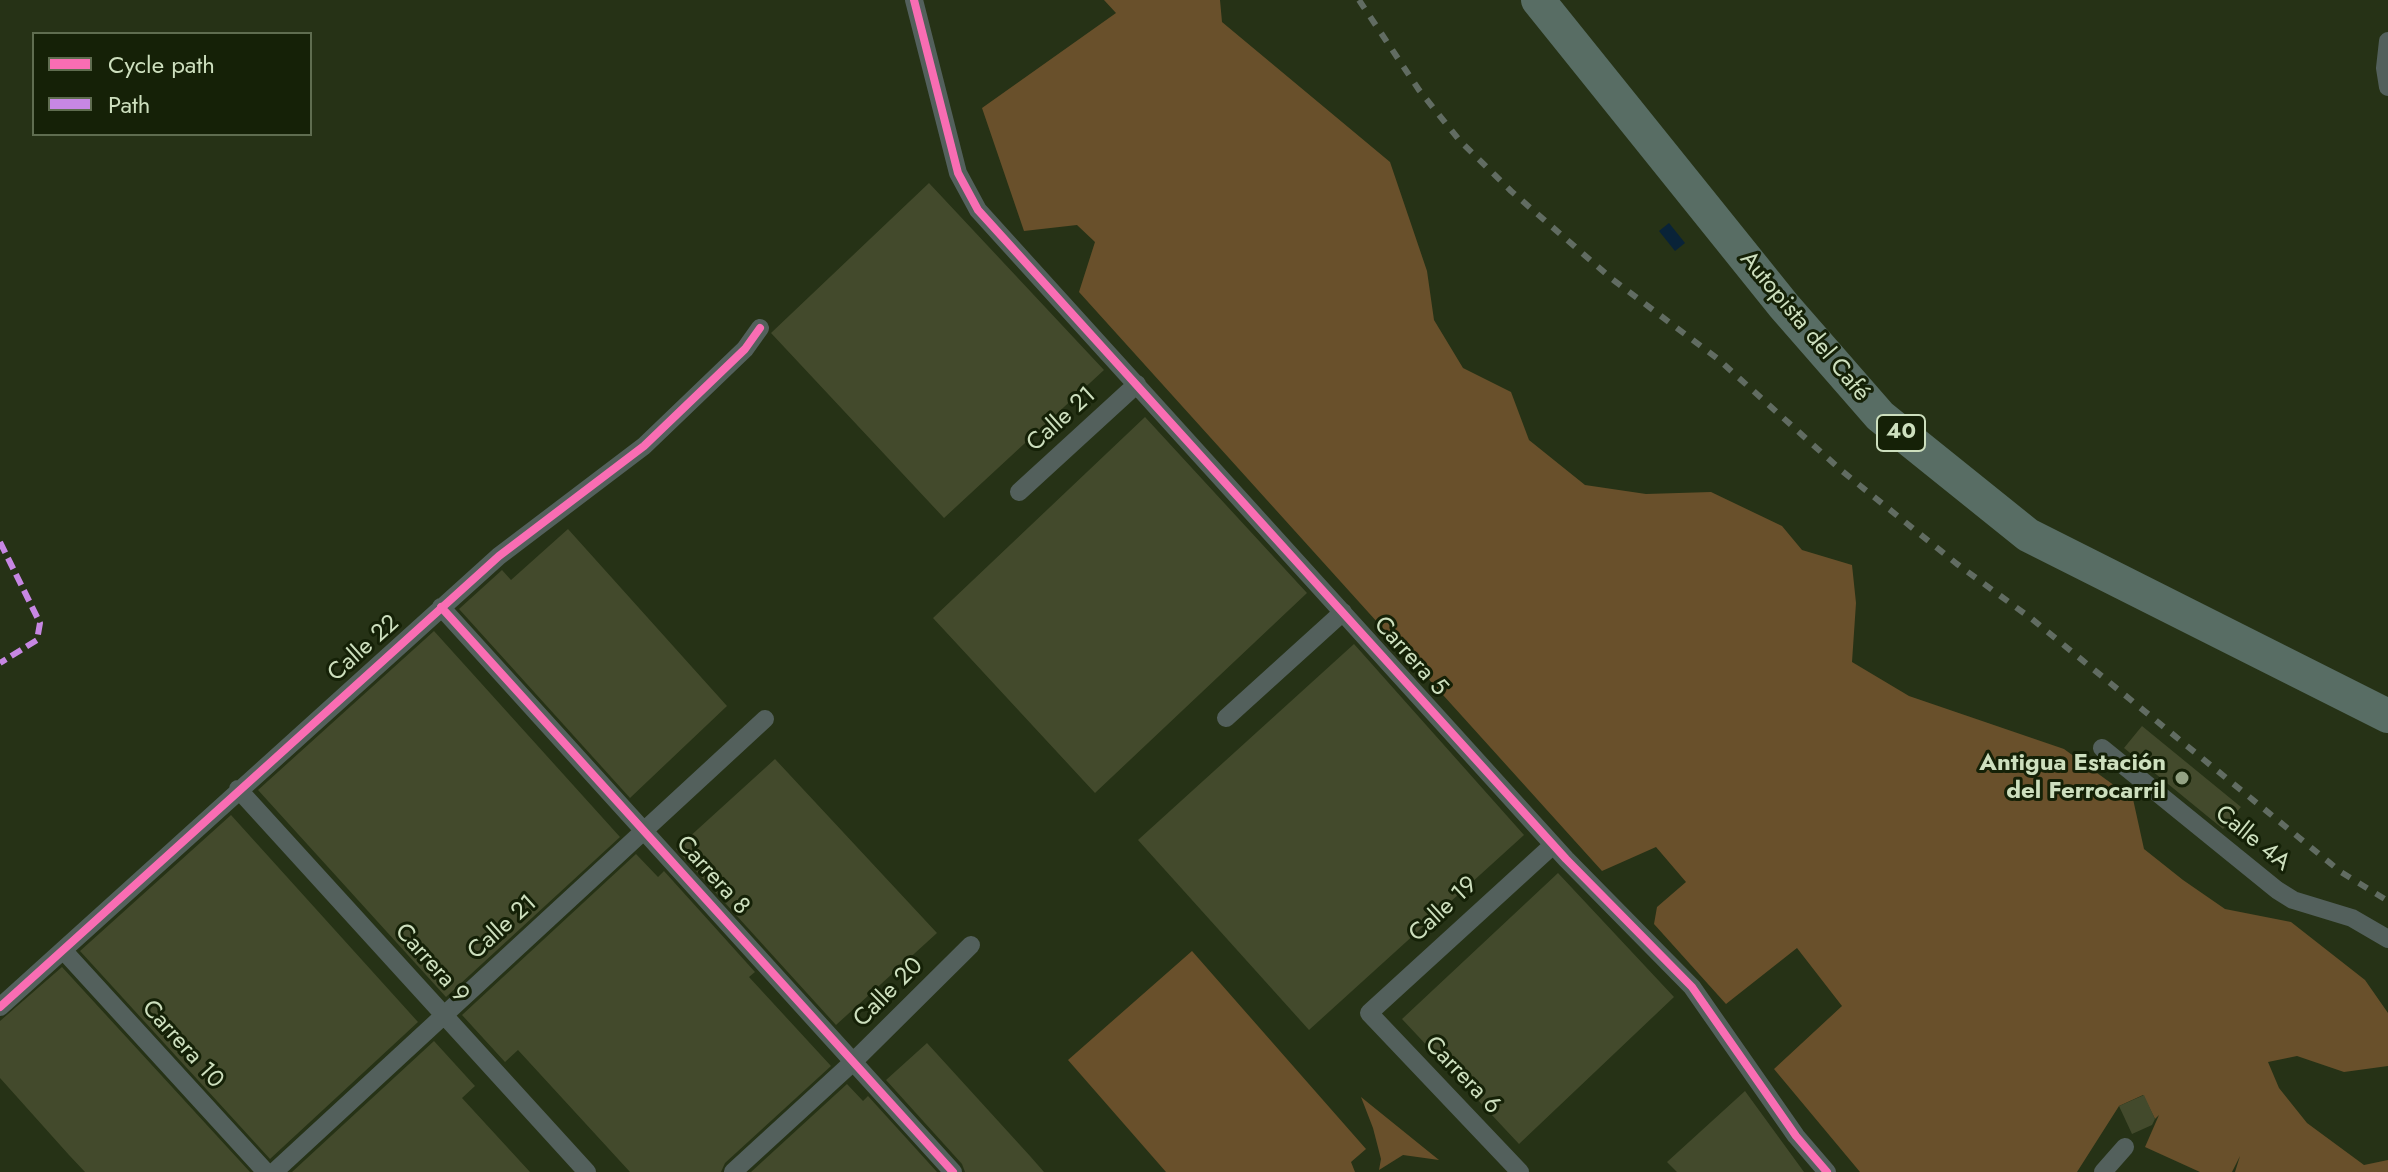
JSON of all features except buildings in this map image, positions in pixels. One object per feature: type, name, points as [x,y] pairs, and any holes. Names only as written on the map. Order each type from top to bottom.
[{"type":"highway","name":"Autopista del Café","points":[[1538,0],[1784,306],[1880,416],[2028,535],[2388,716]]},
{"type":"street","name":"Carrera 5","points":[[914,0],[958,173],[978,210],[1553,845],[1692,987],[1796,1136],[1827,1172]]},
{"type":"street","points":[[2388,41],[2385,68],[2388,87]]},
{"type":"street","name":"Calle 22","points":[[0,1007],[499,556],[644,446],[745,349],[760,328]]},
{"type":"street","name":"Calle 21","points":[[1019,492],[1137,384]]},
{"type":"street","name":"Carrera 8","points":[[441,607],[953,1172]]},
{"type":"street","points":[[1226,718],[1343,612]]},
{"type":"street","name":"Calle 21","points":[[274,1172],[765,719]]},
{"type":"street","name":"Calle 4A","points":[[2102,748],[2277,890],[2293,900],[2352,918],[2388,939]]},
{"type":"street","name":"Carrera 9","points":[[238,789],[587,1172]]},
{"type":"street","name":"Calle 19","points":[[1369,1013],[1553,845]]},
{"type":"street","name":"Calle 20","points":[[733,1172],[853,1062],[971,945]]},
{"type":"street","name":"Carrera 10","points":[[63,950],[266,1172]]},
{"type":"street","name":"Carrera 6","points":[[1369,1013],[1520,1172]]},
{"type":"street","points":[[2103,1172],[2125,1147]]},
{"type":"shaded area","points":[[1104,0],[1220,0],[1222,22],[1390,162],[1427,271],[1434,320],[1463,368],[1511,392],[1529,440],[1585,485],[1646,494],[1711,492],[1782,526],[1802,550],[1852,565],[1856,603],[1852,662],[1909,696],[2064,749],[2133,799],[2144,849],[2183,880],[2225,909],[2291,922],[2365,980],[2388,1013],[2388,1066],[2344,1072],[2297,1056],[2268,1062],[2279,1088],[2307,1123],[2364,1165],[2388,1160],[2388,1172],[2235,1172],[2240,1156],[2232,1172],[2200,1172],[2145,1147],[2159,1115],[2155,1119],[2143,1095],[2119,1106],[2077,1172],[1860,1172],[1774,1069],[1842,1006],[1797,948],[1726,1004],[1654,924],[1657,907],[1686,882],[1656,847],[1602,871],[1079,292],[1095,242],[1077,225],[1024,231],[982,108],[1116,13]]},
{"type":"shaded area","points":[[1192,951],[1366,1149],[1351,1162],[1355,1172],[1166,1172],[1068,1060]]},
{"type":"shaded area","points":[[1361,1097],[1439,1160],[1403,1155],[1379,1170],[1381,1159]]},
{"type":"water","points":[[1669,223],[1685,243],[1675,251],[1659,231]]},
{"type":"railway","points":[[1359,0],[1419,90],[1460,141],[1511,191],[1612,279],[1718,359],[1842,471],[1957,564],[2032,619],[2341,872],[2388,901]]},
{"type":"marked path","points":[[0,542],[40,623],[37,640],[0,663]]},
{"type":"cycle path","points":[[914,0],[958,173],[978,210],[1566,859],[1692,987],[1796,1136],[1827,1172]]},
{"type":"cycle path","points":[[0,1007],[499,556],[644,446],[745,349],[760,328]]},
{"type":"cycle path","points":[[441,607],[953,1172]]},
{"type":"place","name":"Antigua Estación del Ferrocarril","points":[[2182,778]]}]
